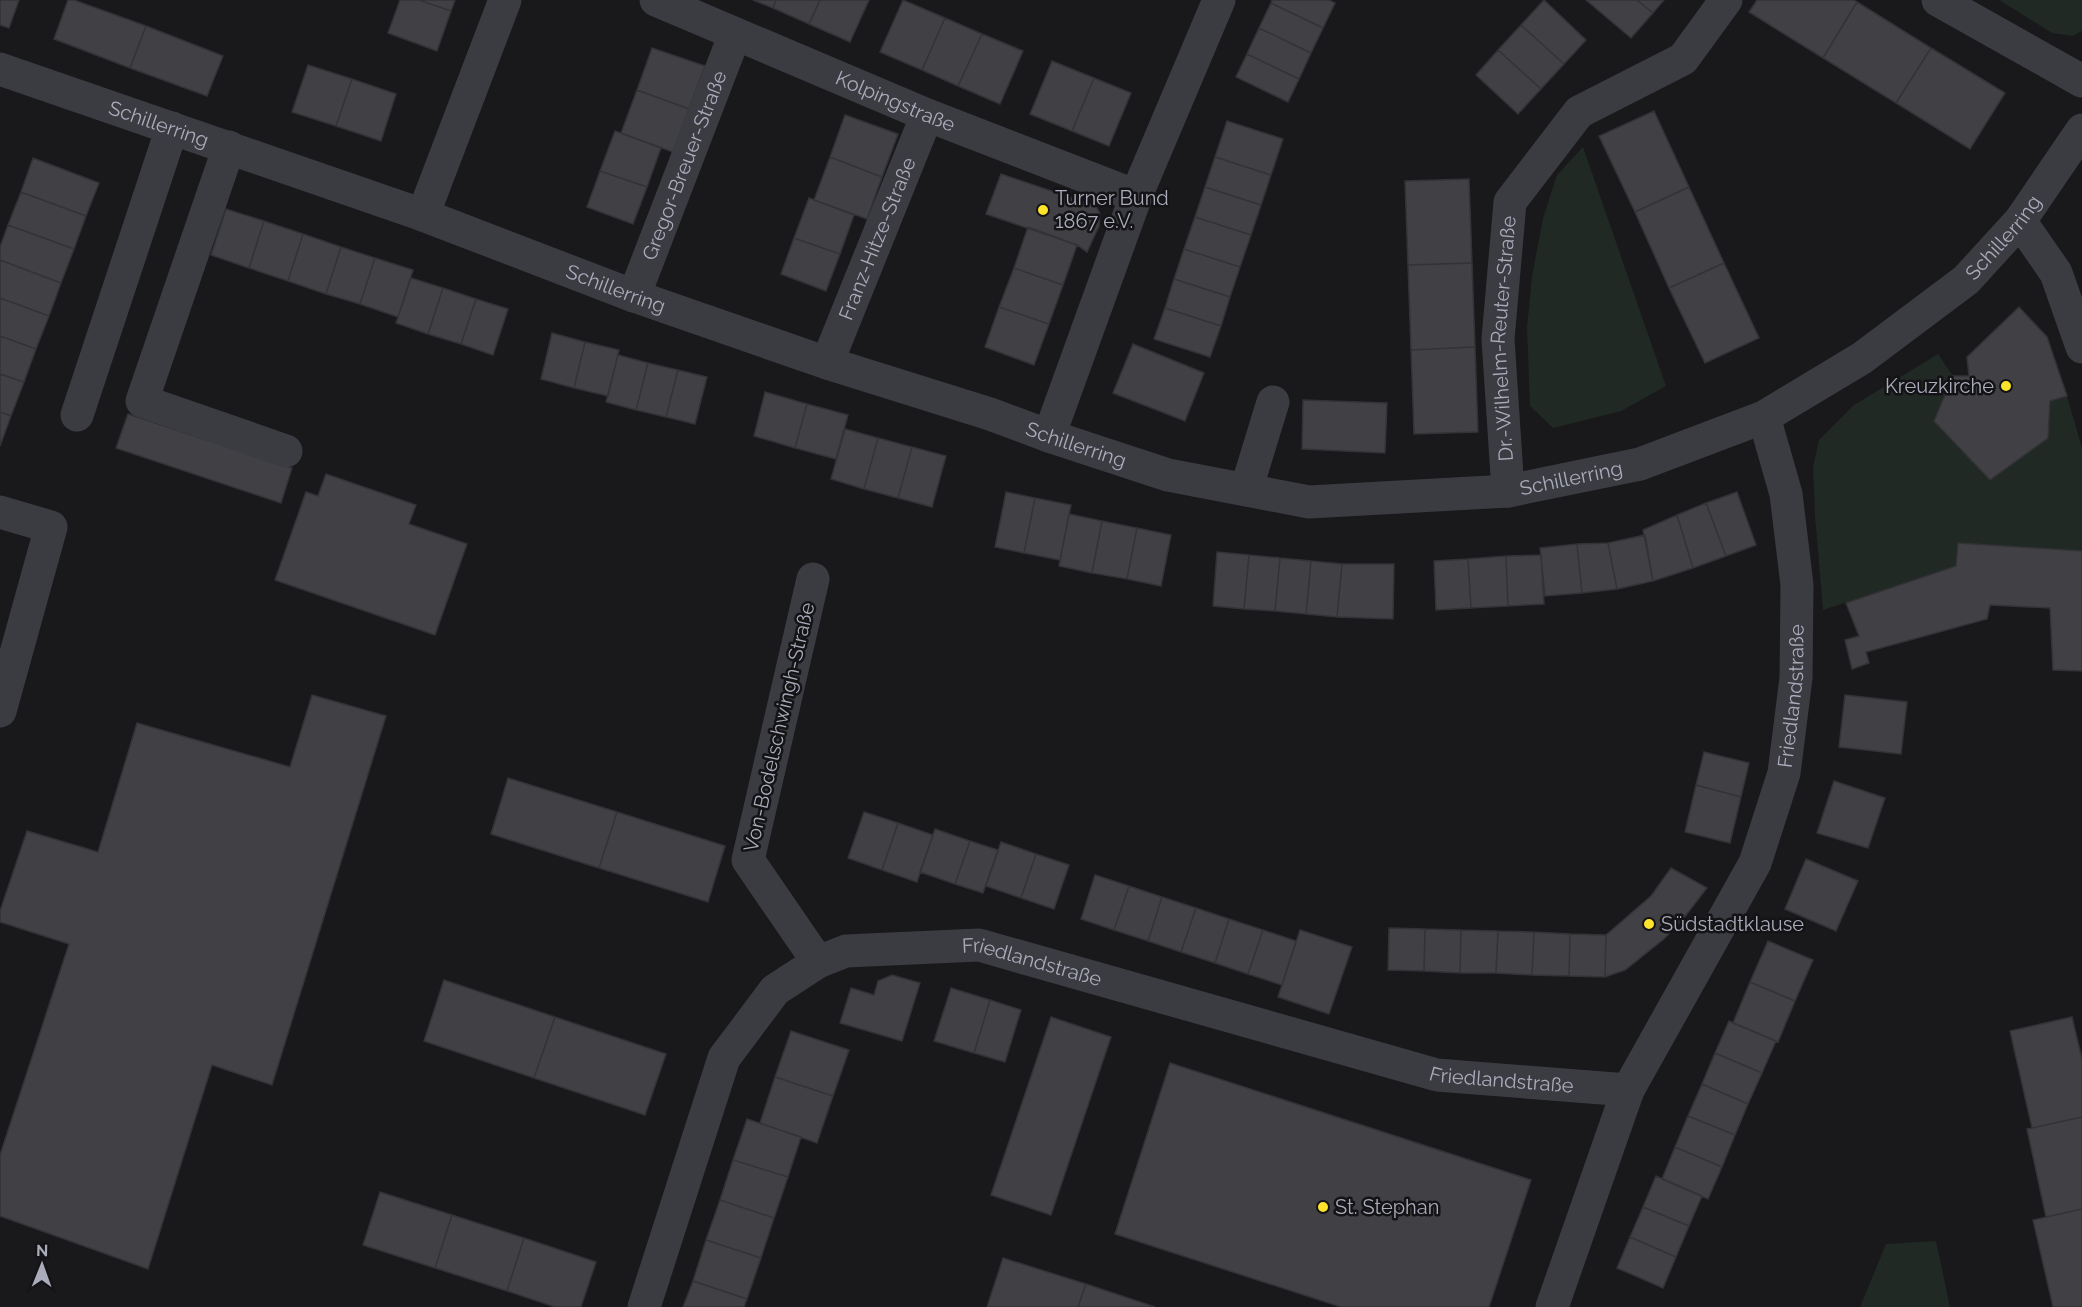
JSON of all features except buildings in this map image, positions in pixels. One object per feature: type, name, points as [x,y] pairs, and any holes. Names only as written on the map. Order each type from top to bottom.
[{"type":"street","points":[[423,215],[505,0]]},
{"type":"street","name":"Kolpingstraße","points":[[656,0],[927,115],[1136,196]]},
{"type":"street","points":[[1049,436],[1136,196],[1219,0]]},
{"type":"street","name":"Dr.-Wilhelm-Reuter-Straße","points":[[1508,491],[1498,339],[1510,202],[1579,112],[1683,59],[1726,0]]},
{"type":"street","points":[[1938,0],[2082,81]]},
{"type":"street","name":"Gregor-Breuer-Straße","points":[[634,296],[735,34]]},
{"type":"street","name":"Schillerring","points":[[0,69],[423,215],[634,296],[827,363],[990,414],[1168,475],[1309,502],[1508,491],[1640,464],[1764,417],[1862,358],[1966,280],[2020,221],[2082,130]]},
{"type":"street","name":"Franz-Hitze-Straße","points":[[827,363],[927,115]]},
{"type":"street","points":[[77,415],[172,128]]},
{"type":"street","points":[[229,147],[142,401],[286,451]]},
{"type":"street","points":[[2020,221],[2056,273],[2082,347]]},
{"type":"street","points":[[1246,490],[1273,402]]},
{"type":"street","name":"Friedlandstraße","points":[[644,1307],[724,1058],[775,990],[818,962],[846,951],[979,945],[1437,1075],[1628,1090],[1755,863],[1784,773],[1796,678],[1797,585],[1786,494],[1764,417]]},
{"type":"street","points":[[0,512],[51,527],[0,711]]},
{"type":"street","name":"Von-Bodelschwingh-Straße","points":[[813,579],[748,860],[818,962]]},
{"type":"street","points":[[1552,1307],[1628,1090]]},
{"type":"shaded area","points":[[1999,0],[2082,0],[2082,31],[2073,36],[2052,33]]},
{"type":"shaded area","points":[[1583,147],[1666,386],[1621,411],[1553,428],[1530,406],[1527,327],[1532,276],[1543,218],[1557,175]]},
{"type":"shaded area","points":[[1938,354],[1953,376],[1934,421],[1990,480],[2048,438],[2050,401],[2067,396],[2082,448],[2082,551],[1958,543],[1956,566],[1823,610],[1813,466],[1819,440],[1854,405]]},
{"type":"shaded area","points":[[1936,1241],[1950,1307],[1860,1307],[1886,1244]]},
{"type":"place","name":"Turner Bund 1867 e.V.","points":[[1043,210]]},
{"type":"place","name":"Kreuzkirche","points":[[2006,386]]},
{"type":"place","name":"Südstadtklause","points":[[1649,924]]},
{"type":"place","name":"St. Stephan","points":[[1323,1207]]}]
